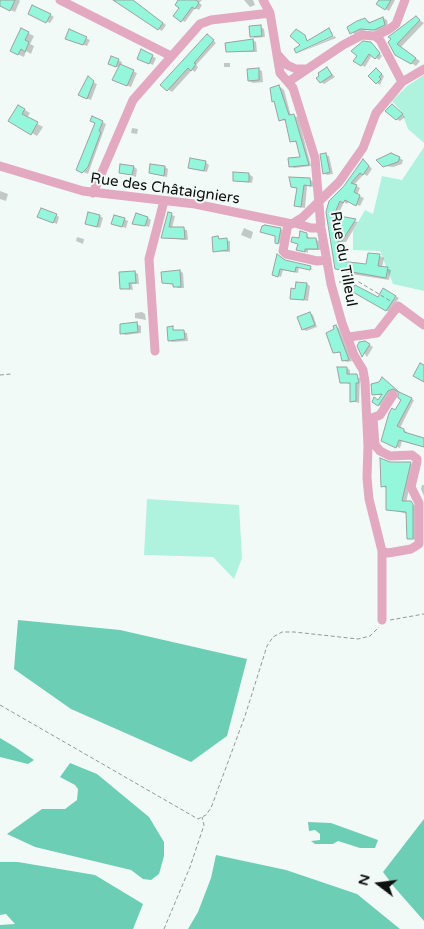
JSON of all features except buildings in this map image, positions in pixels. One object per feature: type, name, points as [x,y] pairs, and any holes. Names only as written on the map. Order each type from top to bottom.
[{"type":"street","points":[[60,0],[171,56]]},
{"type":"street","points":[[93,193],[134,100],[171,56],[205,21],[270,13],[262,0]]},
{"type":"street","points":[[288,82],[362,35],[375,36],[396,24],[405,0]]},
{"type":"street","name":"Rue du Tilleul","points":[[270,13],[280,73],[288,82],[298,103],[315,158],[321,228],[331,282],[342,323],[349,337],[354,355],[363,370],[370,419],[367,478],[369,499],[382,551],[382,620]]},
{"type":"street","points":[[375,36],[380,40],[402,82]]},
{"type":"street","points":[[277,54],[286,65],[296,69],[307,69]]},
{"type":"street","points":[[327,260],[317,261],[286,254],[284,251],[292,224],[339,182],[364,148],[376,113],[402,82],[424,69]]},
{"type":"street","name":"Rue des Châtaigniers","points":[[0,166],[82,192],[164,200],[248,214],[267,221],[321,228]]},
{"type":"street","points":[[155,351],[150,259],[164,200]]},
{"type":"street","points":[[349,337],[377,333],[398,306],[424,325]]},
{"type":"street","points":[[382,551],[388,554],[411,549],[418,544],[419,503],[411,487],[417,458],[412,455],[390,456],[380,452],[376,445],[370,419],[380,415],[393,395]]},
{"type":"path","points":[[331,282],[358,282],[398,306]]},
{"type":"path","points":[[0,375],[11,374]]},
{"type":"path","points":[[0,705],[198,819],[211,808],[245,716],[267,646],[273,637],[282,632],[294,632],[358,639],[370,636],[378,628],[382,620],[397,620],[424,614]]},
{"type":"path","points":[[164,929],[190,867],[204,825],[202,817]]},
{"type":"shaded area","points":[[424,75],[424,143],[408,129],[401,111],[392,101],[407,86]]},
{"type":"shaded area","points":[[424,147],[424,291],[393,284],[380,251],[353,250],[353,231],[365,210],[373,214],[382,176],[402,180]]},
{"type":"shaded area","points":[[147,499],[239,505],[242,558],[234,579],[213,557],[144,555]]},
{"type":"shaded area","points":[[18,620],[120,630],[247,659],[227,736],[191,762],[71,709],[14,669]]},
{"type":"shaded area","points":[[0,738],[34,760],[28,764],[0,757]]},
{"type":"shaded area","points":[[70,763],[97,774],[149,817],[164,842],[164,856],[159,874],[151,880],[143,879],[131,870],[35,847],[7,834],[42,809],[65,809],[77,800],[78,789],[75,785],[60,777]]},
{"type":"shaded area","points":[[424,819],[424,921],[383,872]]},
{"type":"shaded area","points":[[308,822],[331,823],[378,840],[375,848],[360,848],[338,841],[333,844],[315,844],[311,841],[320,840],[320,834],[315,830],[309,831]]},
{"type":"shaded area","points":[[216,855],[286,870],[357,894],[400,929],[188,929],[198,912],[211,878]]},
{"type":"shaded area","points":[[0,862],[18,862],[95,875],[143,904],[133,929],[0,929],[0,925],[15,924],[6,914],[0,915]]}]
